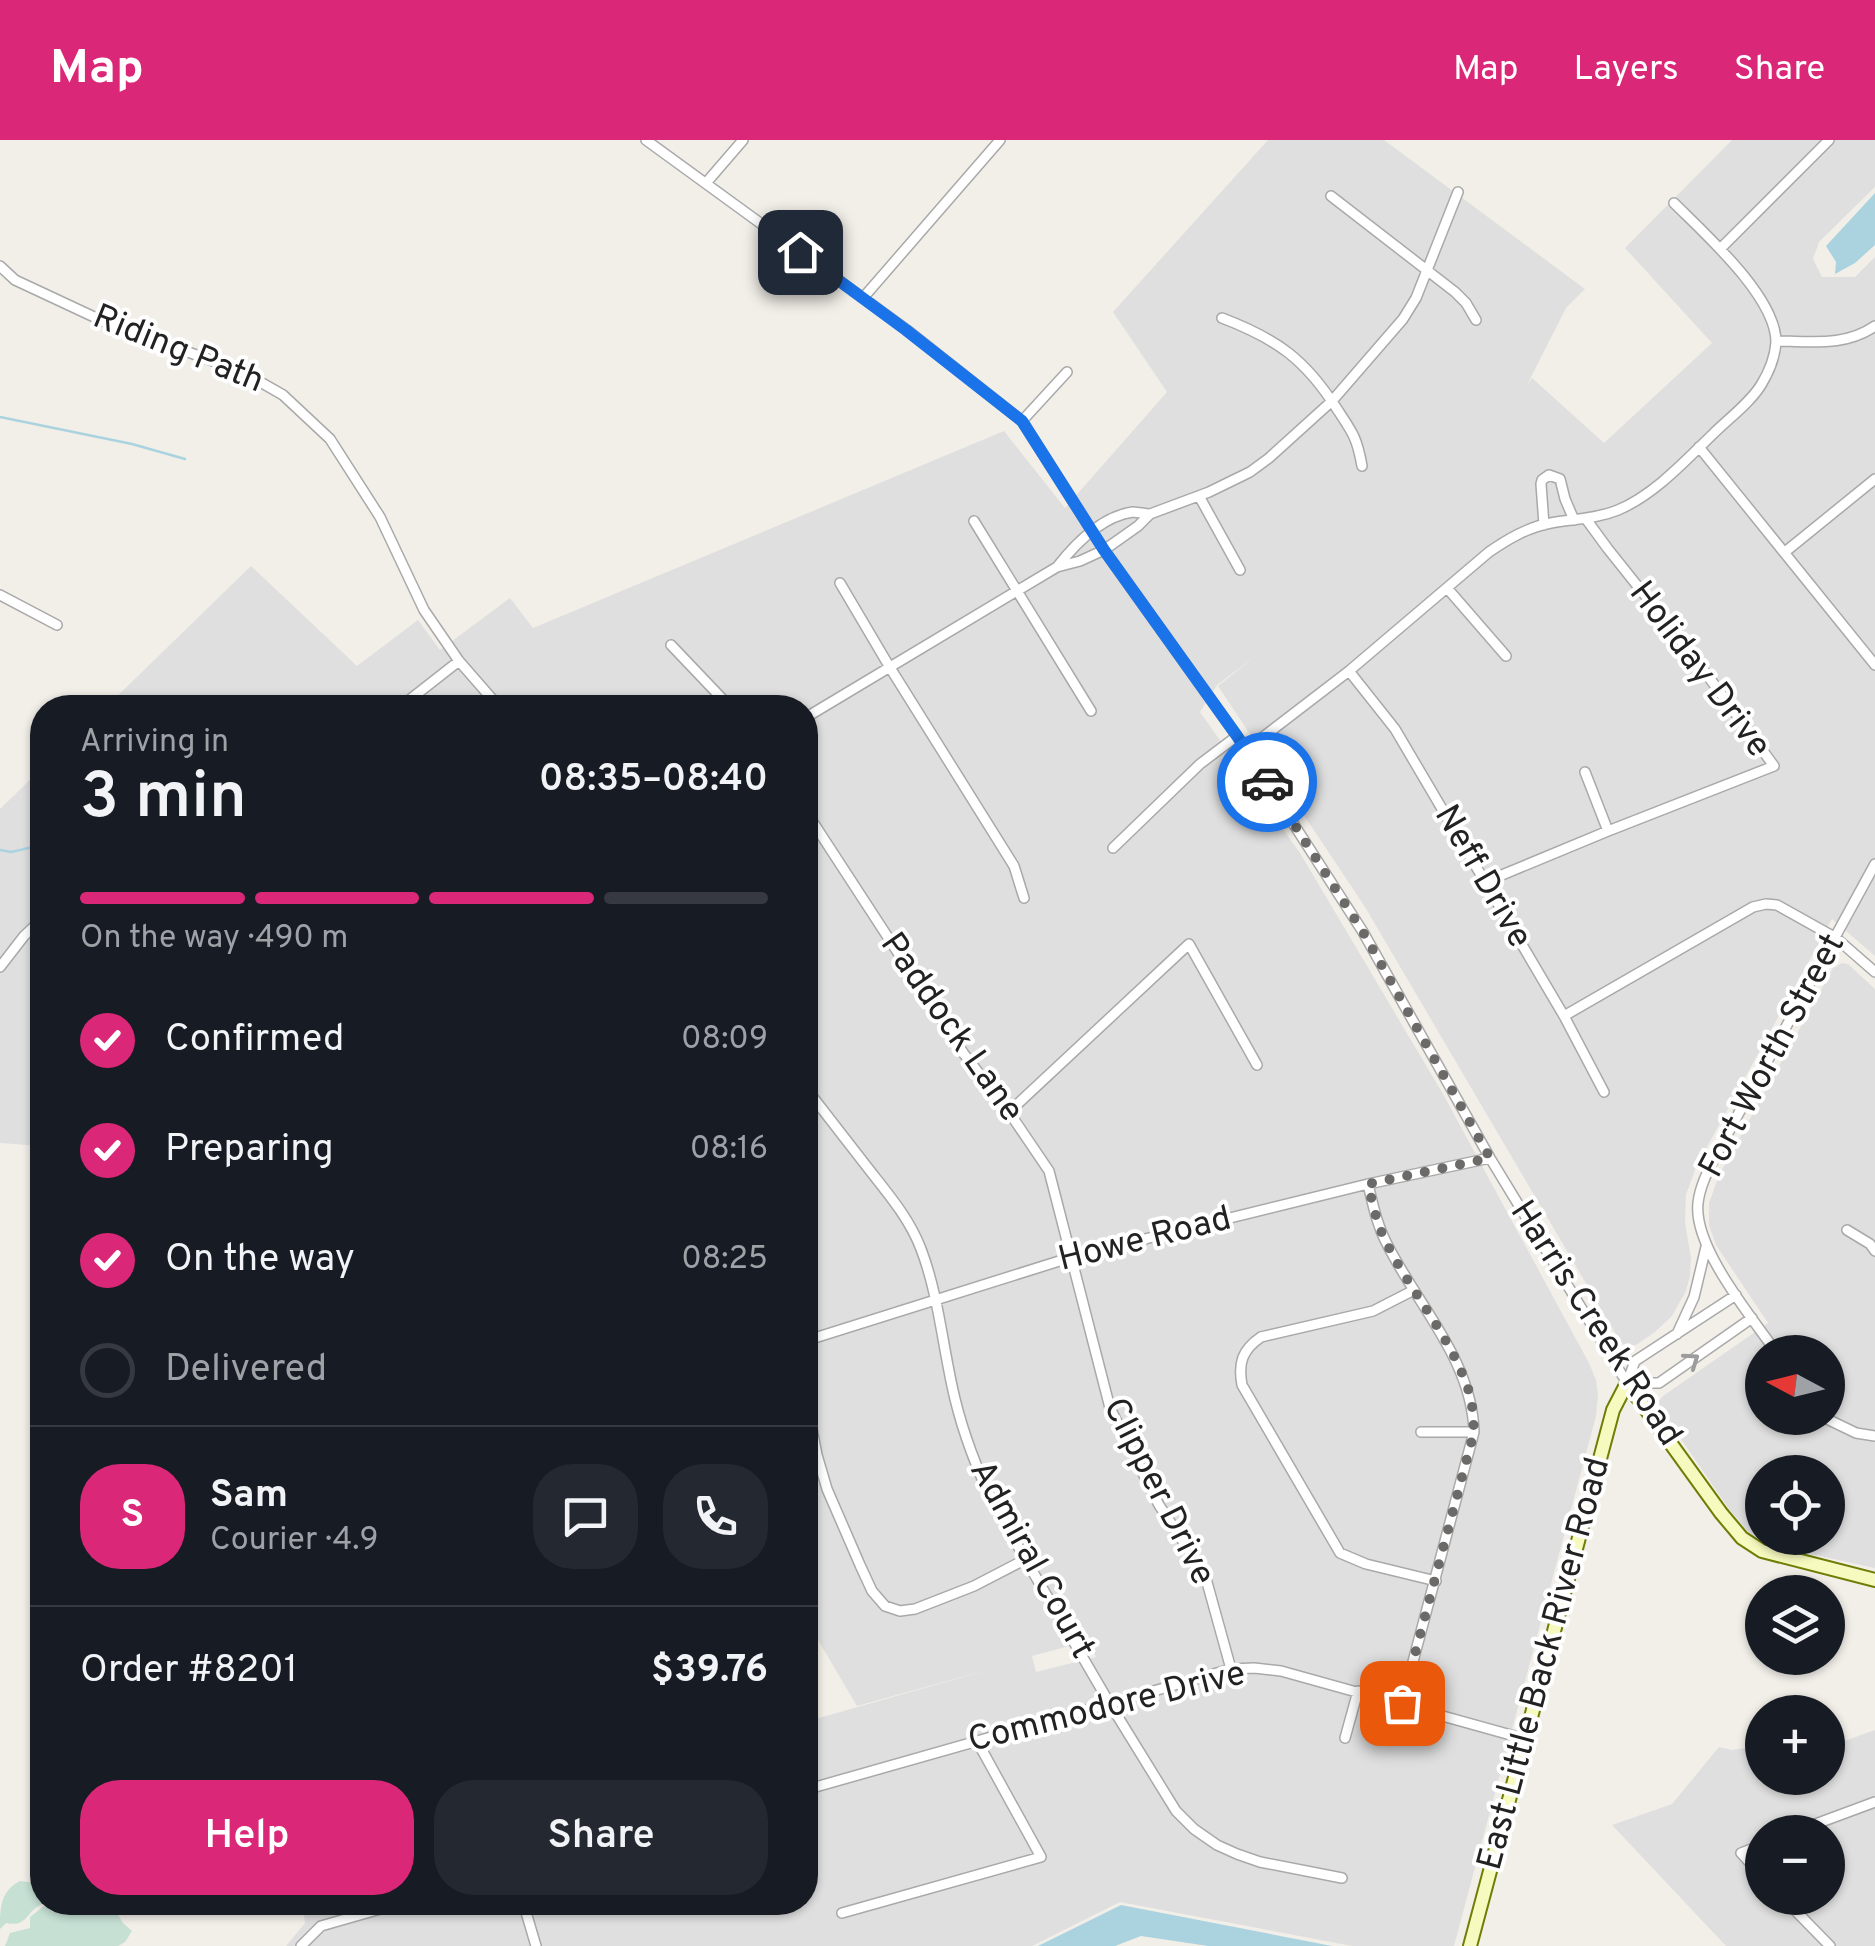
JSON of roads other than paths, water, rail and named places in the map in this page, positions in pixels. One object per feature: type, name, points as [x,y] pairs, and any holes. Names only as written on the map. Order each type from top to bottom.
[{"type":"street","name":"Harris Creek Road","points":[[646,140],[863,298],[1022,421],[1104,550],[1237,736],[1363,932],[1490,1158],[1627,1383],[1721,1513],[1742,1538],[1762,1551],[1875,1580]]},
{"type":"street","points":[[706,183],[743,140]]},
{"type":"street","points":[[863,298],[1000,140]]},
{"type":"street","points":[[1720,249],[1829,140]]},
{"type":"street","points":[[818,710],[1057,567],[1080,562],[1104,550],[1150,514],[1228,484],[1269,458],[1332,401],[1402,319],[1429,272],[1458,192]]},
{"type":"street","points":[[1331,196],[1466,303],[1476,320]]},
{"type":"street","points":[[1246,750],[1349,671],[1505,540],[1544,524],[1586,519],[1630,504],[1699,447],[1759,389],[1772,363],[1776,341],[1770,316],[1720,249],[1674,203]]},
{"type":"street","name":"Riding Path","points":[[0,266],[15,280],[92,316],[241,371],[283,394],[330,439],[380,517],[424,610],[489,695]]},
{"type":"street","points":[[1222,318],[1257,331],[1288,351],[1316,377],[1358,440],[1362,466]]},
{"type":"street","points":[[1776,341],[1838,342],[1855,338],[1875,326]]},
{"type":"street","points":[[1022,421],[1067,372]]},
{"type":"street","points":[[1699,447],[1873,659]]},
{"type":"street","points":[[1544,524],[1541,484],[1549,475],[1560,479],[1574,520]]},
{"type":"street","points":[[1785,552],[1875,479]]},
{"type":"street","points":[[1200,496],[1240,570]]},
{"type":"street","points":[[1057,567],[1075,544],[1108,521],[1133,512],[1150,514]]},
{"type":"street","name":"Holiday Drive","points":[[1485,882],[1774,766],[1586,519]]},
{"type":"street","points":[[974,521],[1091,712]]},
{"type":"street","points":[[840,583],[1014,866],[1024,898]]},
{"type":"street","points":[[1447,588],[1506,656]]},
{"type":"street","points":[[0,595],[57,626]]},
{"type":"street","points":[[672,644],[719,695]]},
{"type":"street","points":[[416,695],[460,660]]},
{"type":"street","name":"Neff Drive","points":[[1349,671],[1396,729],[1564,1016],[1604,1092]]},
{"type":"street","points":[[1113,848],[1200,764],[1237,736]]},
{"type":"street","points":[[1585,772],[1608,831]]},
{"type":"street","name":"Paddock Lane","points":[[818,830],[954,1038],[1049,1171],[1072,1257]]},
{"type":"street","name":"Fort Worth Street","points":[[1764,1335],[1706,1246],[1699,1226],[1698,1204],[1704,1178],[1875,864]]},
{"type":"street","points":[[1564,1016],[1753,907],[1766,904],[1777,905],[1836,938],[1875,972]]},
{"type":"street","points":[[0,966],[30,930]]},
{"type":"street","points":[[1009,1112],[1189,944],[1257,1066]]},
{"type":"street","name":"Admiral Court","points":[[818,1104],[906,1218],[923,1252],[968,1443],[995,1506],[1176,1811],[1217,1845],[1260,1862],[1342,1878]]},
{"type":"street","name":"Howe Road","points":[[818,1337],[1072,1257],[1490,1158]]},
{"type":"street","points":[[1368,1184],[1376,1220],[1387,1244],[1459,1366],[1473,1411],[1474,1432],[1402,1703]]},
{"type":"street","points":[[1848,1230],[1870,1244],[1875,1252]]},
{"type":"street","points":[[1677,1334],[1694,1297],[1706,1246]]},
{"type":"street","name":"Clipper Drive","points":[[1072,1257],[1110,1408],[1159,1505],[1205,1576],[1231,1669]]},
{"type":"street","points":[[1414,1290],[1373,1311],[1260,1337],[1240,1359],[1239,1372],[1242,1385],[1340,1553],[1366,1564],[1436,1582]]},
{"type":"street","name":"East Little Back River Road","points":[[1470,1946],[1613,1410],[1635,1361],[1736,1296]]},
{"type":"street","points":[[1627,1383],[1660,1383],[1752,1318]]},
{"type":"street","points":[[1845,1427],[1875,1436]]},
{"type":"street","points":[[1421,1432],[1474,1432]]},
{"type":"street","points":[[818,1458],[827,1489],[866,1578],[885,1606],[900,1611],[915,1609],[974,1586],[1026,1559]]},
{"type":"street","name":"Commodore Drive","points":[[818,1786],[1231,1669],[1281,1671],[1526,1739]]},
{"type":"street","points":[[1346,1738],[1358,1692]]},
{"type":"street","points":[[842,1913],[1041,1856],[977,1742]]},
{"type":"street","points":[[1840,1815],[1875,1802]]},
{"type":"street","points":[[301,1946],[321,1926],[360,1915]]},
{"type":"street","points":[[527,1915],[536,1946]]},
{"type":"street","points":[[1800,1915],[1830,1946]]},
{"type":"water","points":[[1875,193],[1875,245],[1835,274],[1836,262],[1826,246]]},
{"type":"water","points":[[1121,1905],[1332,1946],[1208,1946],[1141,1936],[1115,1946],[1038,1946]]},
{"type":"waterway","points":[[0,417],[185,459]]},
{"type":"waterway","points":[[0,850],[30,848]]}]
